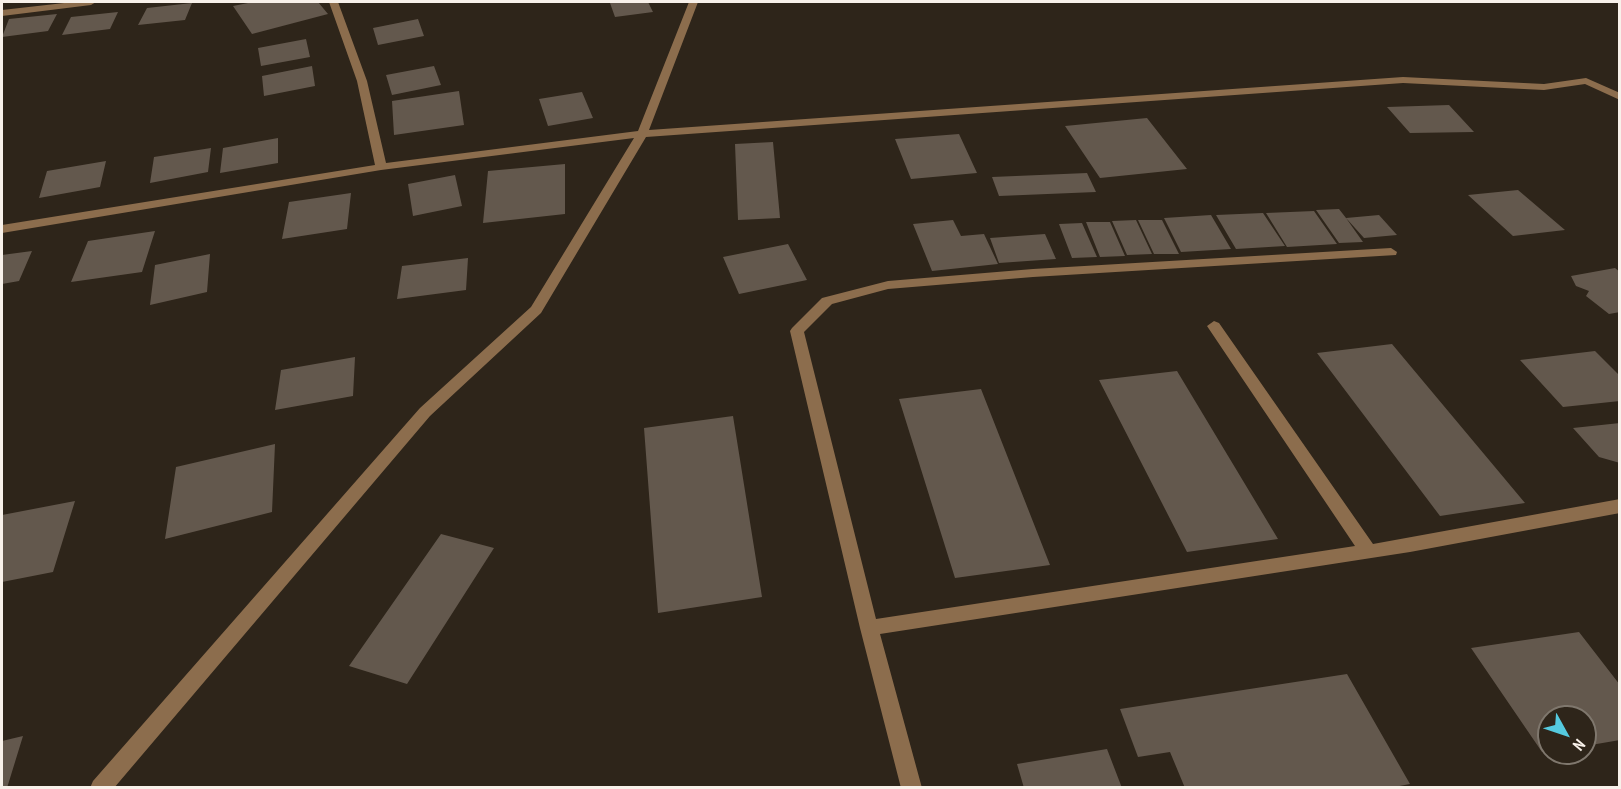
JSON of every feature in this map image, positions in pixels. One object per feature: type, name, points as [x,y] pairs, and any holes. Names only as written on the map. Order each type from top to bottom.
[{"type":"street","points":[[2,13],[91,2]]},
{"type":"street","points":[[333,2],[362,81],[381,167]]},
{"type":"street","points":[[100,788],[425,412],[536,310],[642,134],[693,2]]},
{"type":"street","points":[[2,229],[381,167],[642,134],[1403,80],[1544,87],[1586,81],[1620,97]]},
{"type":"street","points":[[912,788],[869,628],[797,331],[827,300],[888,285],[1033,273],[1391,252]]},
{"type":"street","points":[[1214,326],[1369,552]]},
{"type":"street","points":[[869,628],[1369,552],[1620,506]]},
{"type":"building","points":[[253,2],[318,2],[328,14],[252,34],[233,6]]},
{"type":"building","points":[[648,2],[653,12],[615,17],[610,3]]},
{"type":"building","points":[[192,3],[185,20],[138,25],[147,8]]},
{"type":"building","points":[[118,12],[110,29],[62,35],[71,17]]},
{"type":"building","points":[[57,14],[48,31],[2,37],[9,19]]},
{"type":"building","points":[[418,19],[424,36],[378,45],[373,28]]},
{"type":"building","points":[[306,39],[310,57],[261,66],[258,48]]},
{"type":"building","points":[[312,66],[315,86],[264,96],[262,76]]},
{"type":"building","points":[[434,66],[441,85],[392,95],[386,75]]},
{"type":"building","points":[[459,91],[464,125],[394,135],[392,101]]},
{"type":"building","points":[[582,92],[593,118],[548,126],[539,99]]},
{"type":"building","points":[[1449,105],[1474,132],[1410,133],[1387,107]]},
{"type":"building","points":[[1147,118],[1187,169],[1100,178],[1065,126]]},
{"type":"building","points":[[959,134],[977,173],[911,179],[895,139]]},
{"type":"building","points":[[278,138],[278,163],[220,173],[223,148]]},
{"type":"building","points":[[773,142],[780,218],[738,220],[735,144]]},
{"type":"building","points":[[211,148],[208,172],[150,183],[154,157]]},
{"type":"building","points":[[106,161],[100,187],[39,198],[47,171]]},
{"type":"building","points":[[565,164],[565,214],[483,223],[488,171]]},
{"type":"building","points":[[1087,173],[1096,192],[999,196],[992,177]]},
{"type":"building","points":[[455,175],[462,206],[413,216],[408,184]]},
{"type":"building","points":[[1518,190],[1565,230],[1513,236],[1468,195]]},
{"type":"building","points":[[351,193],[347,229],[282,239],[289,202]]},
{"type":"building","points":[[1339,209],[1363,242],[1339,243],[1316,210]]},
{"type":"building","points":[[1314,211],[1337,244],[1287,247],[1266,213]]},
{"type":"building","points":[[1263,213],[1285,246],[1236,249],[1216,215]]},
{"type":"building","points":[[1211,215],[1231,249],[1181,252],[1164,218]]},
{"type":"building","points":[[1379,215],[1397,235],[1364,238],[1346,218]]},
{"type":"building","points":[[953,220],[961,236],[984,234],[998,264],[932,271],[913,224]]},
{"type":"building","points":[[1136,220],[1152,254],[1127,255],[1112,221]]},
{"type":"building","points":[[1138,220],[1162,220],[1179,254],[1154,254]]},
{"type":"building","points":[[1086,222],[1110,222],[1125,256],[1100,257]]},
{"type":"building","points":[[1082,223],[1097,257],[1072,258],[1059,224]]},
{"type":"building","points":[[155,231],[142,272],[71,282],[88,241]]},
{"type":"building","points":[[1045,234],[1056,259],[999,263],[990,238]]},
{"type":"building","points":[[788,244],[807,280],[739,294],[723,257]]},
{"type":"building","points":[[32,251],[19,281],[2,284],[2,255]]},
{"type":"building","points":[[210,254],[207,292],[150,305],[155,265]]},
{"type":"building","points":[[468,258],[466,290],[397,299],[402,266]]},
{"type":"building","points":[[1615,268],[1620,272],[1620,312],[1609,314],[1586,296],[1589,291],[1576,286],[1571,276]]},
{"type":"building","points":[[1392,344],[1525,503],[1440,516],[1317,353]]},
{"type":"building","points":[[1595,351],[1620,376],[1620,401],[1563,407],[1520,360]]},
{"type":"building","points":[[355,357],[353,396],[275,410],[281,370]]},
{"type":"building","points":[[1177,371],[1278,539],[1187,552],[1099,380]]},
{"type":"building","points":[[981,389],[1050,565],[955,578],[899,399]]},
{"type":"building","points":[[733,416],[762,597],[658,613],[644,428]]},
{"type":"building","points":[[1620,423],[1620,463],[1599,457],[1573,428]]},
{"type":"building","points":[[275,444],[272,512],[165,539],[176,467]]},
{"type":"building","points":[[75,501],[53,572],[2,582],[2,515]]},
{"type":"building","points":[[441,534],[494,548],[407,684],[349,666]]},
{"type":"building","points":[[1579,632],[1620,685],[1620,740],[1597,744],[1597,705],[1537,705],[1537,745],[1471,648]]},
{"type":"building","points":[[1347,674],[1410,784],[1389,788],[1185,788],[1170,752],[1138,757],[1120,709]]},
{"type":"building","points":[[23,736],[7,788],[2,788],[2,741]]},
{"type":"building","points":[[1107,749],[1122,788],[1024,788],[1017,764]]}]
